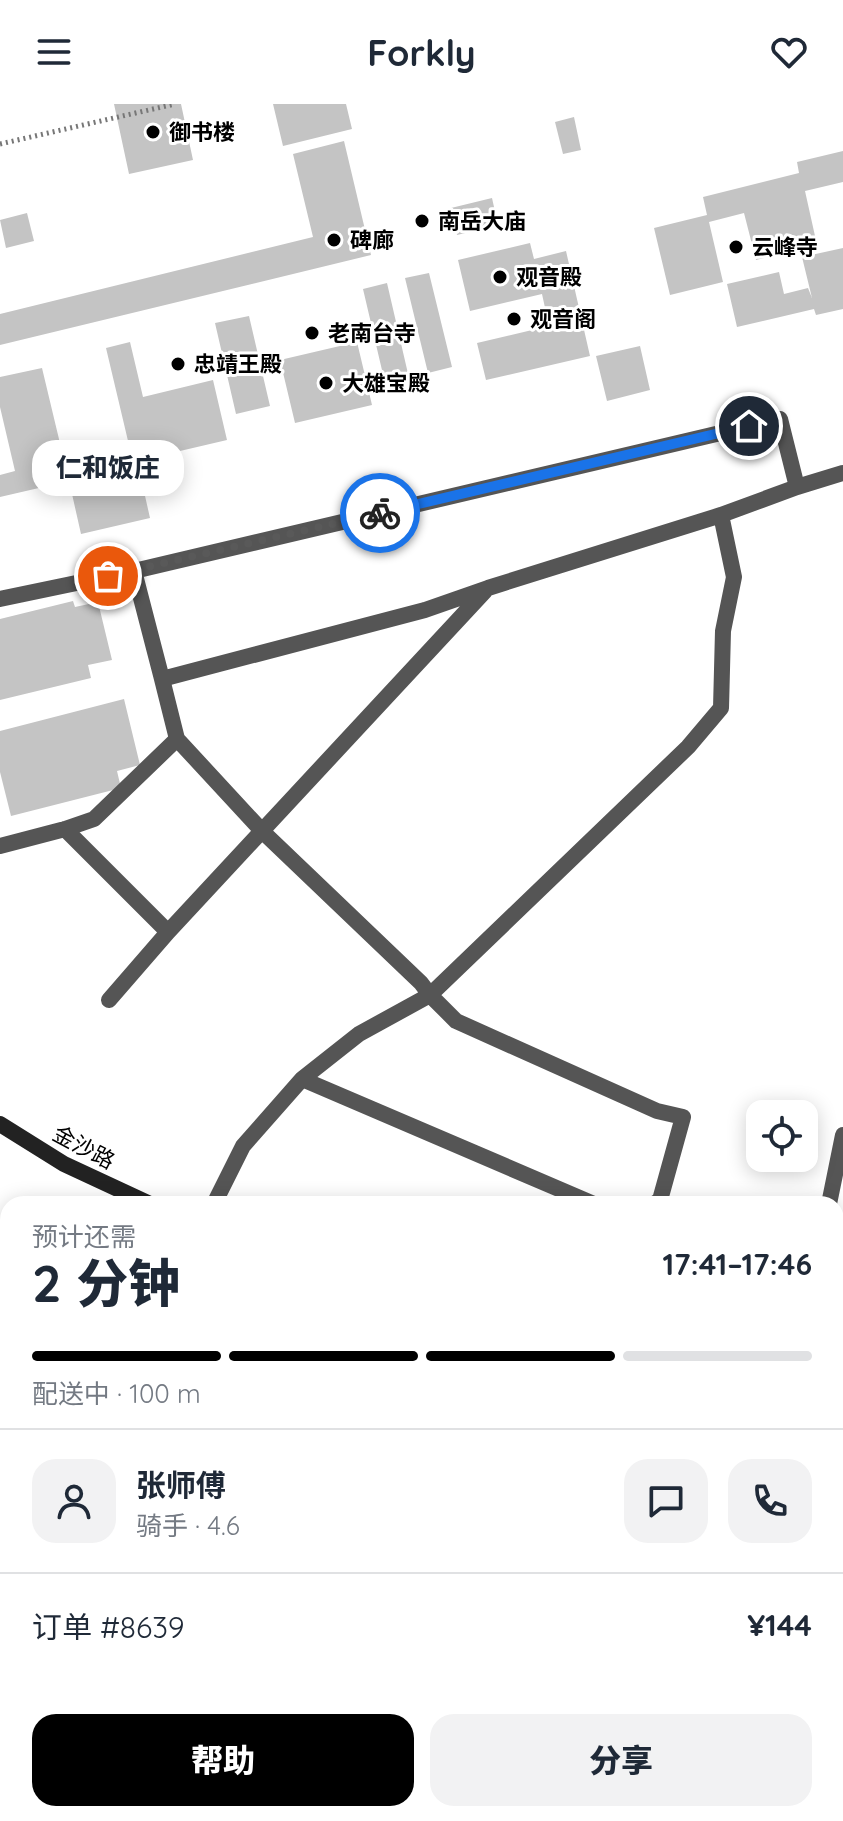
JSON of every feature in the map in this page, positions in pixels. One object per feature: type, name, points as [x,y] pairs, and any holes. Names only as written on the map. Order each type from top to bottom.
[{"type":"main road","name":"金沙路","points":[[0,1124],[64,1164],[133,1196]]},
{"type":"street","points":[[0,599],[134,571],[780,419],[797,487]]},
{"type":"street","points":[[162,679],[425,610],[843,473]]},
{"type":"street","points":[[218,1196],[243,1146],[302,1079],[359,1034],[430,995],[688,747],[721,708],[723,631],[734,577],[721,515]]},
{"type":"street","points":[[134,571],[177,739],[263,832],[421,983],[456,1021],[657,1111],[683,1117],[661,1196]]},
{"type":"street","points":[[109,1000],[168,932],[488,588]]},
{"type":"street","points":[[0,846],[94,819],[177,739]]},
{"type":"street","points":[[65,829],[168,932]]},
{"type":"street","points":[[302,1079],[575,1196]]},
{"type":"street","points":[[831,1196],[843,1135]]},
{"type":"path","points":[[0,144],[175,104]]},
{"type":"building","name":"御书楼","points":[[114,104],[181,104],[193,160],[129,174]]},
{"type":"building","points":[[273,104],[346,104],[352,129],[283,146]]},
{"type":"building","points":[[574,117],[581,150],[563,154],[555,122]]},
{"type":"building","name":"碑廊","points":[[344,141],[371,255],[0,345],[0,314],[313,237],[293,154]]},
{"type":"building","points":[[843,151],[843,182],[805,191],[817,245],[756,260],[744,213],[709,222],[723,282],[670,295],[654,228],[707,215],[703,197],[799,173],[797,162]]},
{"type":"building","points":[[492,198],[498,225],[457,235],[451,208]]},
{"type":"building","points":[[27,213],[34,241],[6,248],[0,220]]},
{"type":"building","points":[[530,243],[534,259],[566,251],[590,356],[486,380],[477,343],[549,326],[542,294],[470,311],[458,260]]},
{"type":"building","points":[[843,248],[843,309],[816,315],[814,309],[737,327],[727,284],[779,272],[784,294],[808,288],[812,298],[802,257]]},
{"type":"building","points":[[429,273],[452,367],[428,373],[405,278]]},
{"type":"building","points":[[387,283],[409,378],[385,383],[363,289]]},
{"type":"building","points":[[249,316],[270,406],[236,414],[215,323]]},
{"type":"building","points":[[130,342],[143,397],[213,380],[227,440],[133,462],[106,348]]},
{"type":"building","name":"大雄宝殿","points":[[357,342],[372,405],[295,423],[280,360]]},
{"type":"building","points":[[640,346],[650,390],[607,401],[596,356]]},
{"type":"building","points":[[42,368],[69,481],[0,497],[0,475],[15,471],[0,407],[0,377]]},
{"type":"building","points":[[141,478],[150,518],[81,534],[72,494]]},
{"type":"building","points":[[73,601],[75,607],[98,602],[112,660],[88,665],[91,678],[0,700],[0,619]]},
{"type":"building","points":[[124,699],[140,765],[117,771],[121,788],[11,816],[0,772],[0,731]]},
{"type":"way so far","points":[[108,576],[380,513]]},
{"type":"place","name":"御书楼","points":[[153,132]]},
{"type":"place","name":"南岳大庙","points":[[422,221]]},
{"type":"place","name":"碑廊","points":[[334,240]]},
{"type":"place","name":"云峰寺","points":[[736,247]]},
{"type":"place","name":"观音殿","points":[[500,277]]},
{"type":"place","name":"观音阁","points":[[514,319]]},
{"type":"place","name":"老南台寺","points":[[312,333]]},
{"type":"place","name":"忠靖王殿","points":[[178,364]]},
{"type":"place","name":"大雄宝殿","points":[[326,383]]},
{"type":"place","name":"仁和饭庄","points":[[108,576]]},
{"type":"route","points":[[380,513],[749,426]]}]
